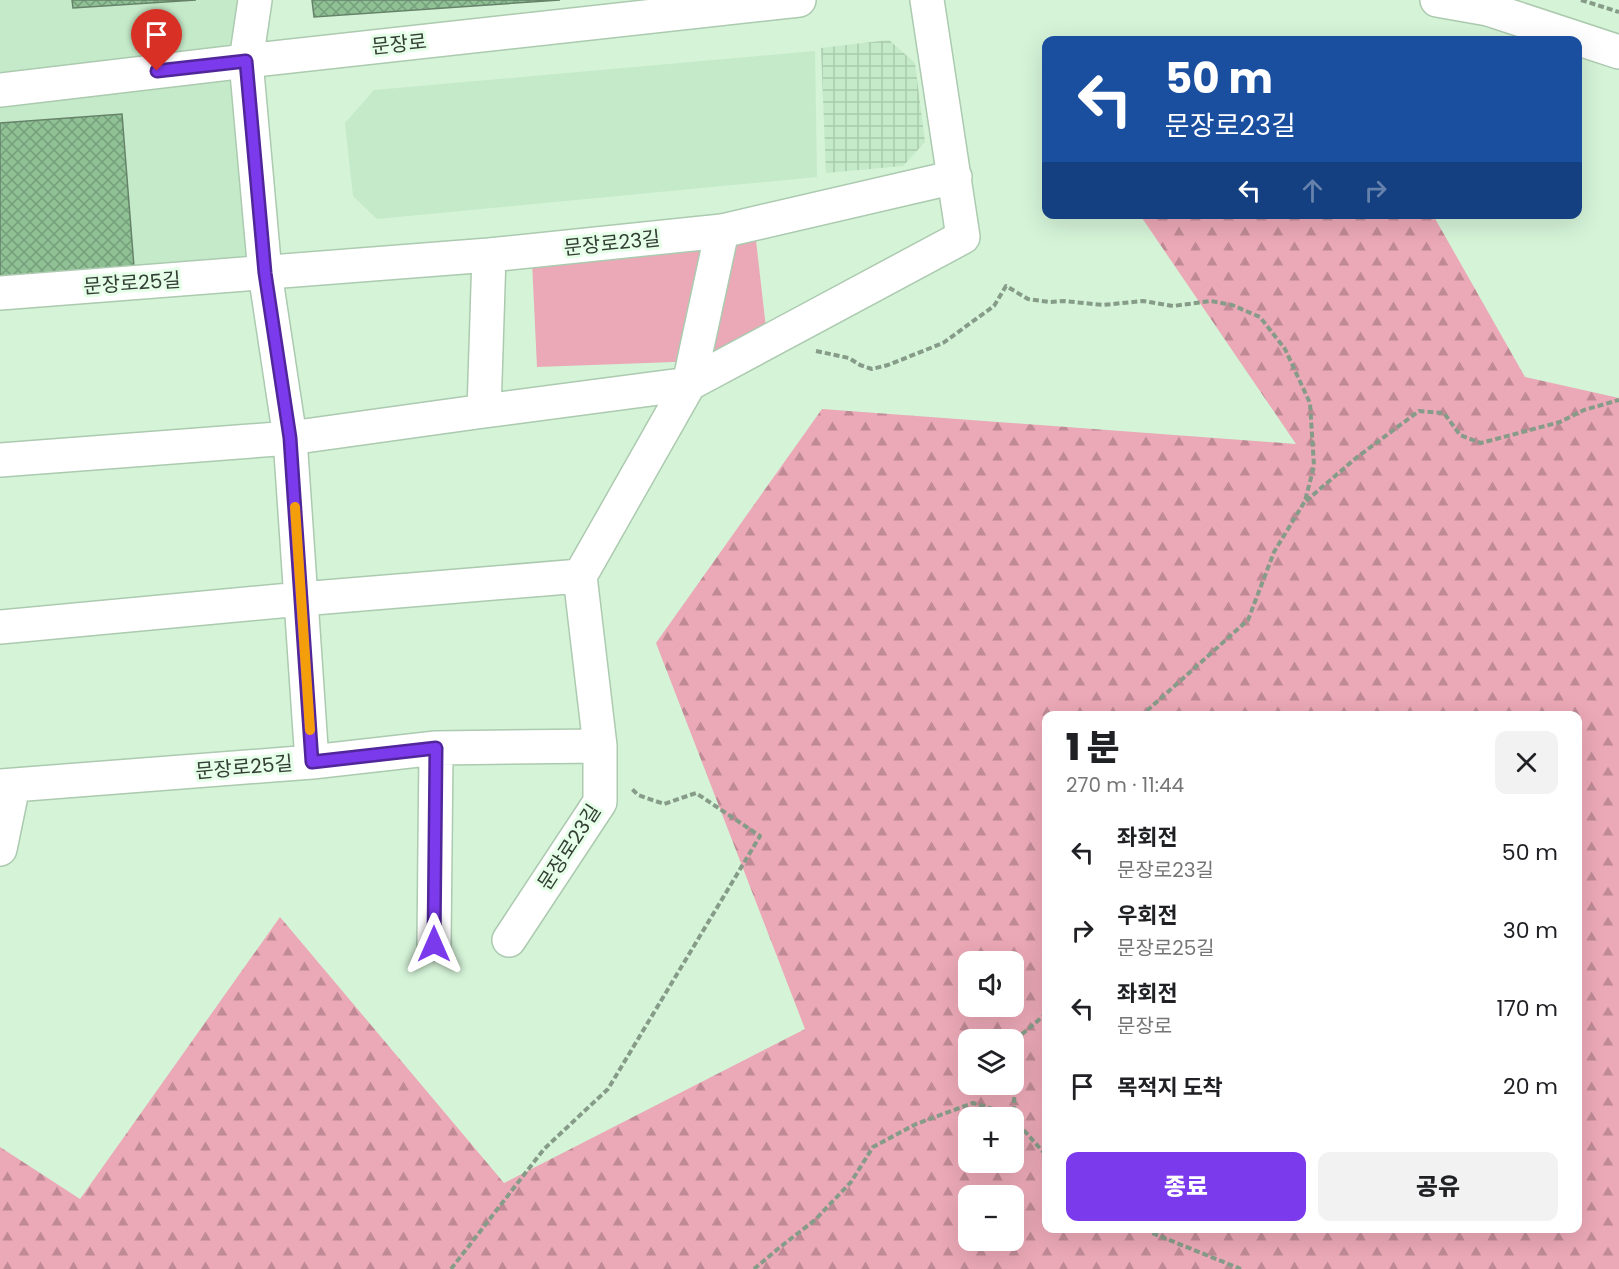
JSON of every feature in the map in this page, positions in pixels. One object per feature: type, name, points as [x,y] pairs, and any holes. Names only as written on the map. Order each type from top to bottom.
[{"type":"street","name":"문장로25길","points":[[0,849],[6,786],[312,762],[290,438],[265,273],[246,61],[255,0]]},
{"type":"street","name":"문장로","points":[[0,90],[799,0]]},
{"type":"street","points":[[0,460],[290,438],[689,384],[963,237],[927,0]]},
{"type":"street","points":[[1437,0],[1488,9],[1570,36]]},
{"type":"street","points":[[1582,40],[1619,52]]},
{"type":"street","name":"문장로23길","points":[[265,273],[489,255],[722,231],[955,177]]},
{"type":"street","points":[[0,627],[580,576],[689,384],[722,231]]},
{"type":"street","points":[[484,411],[489,255]]},
{"type":"street","name":"문장로25길","points":[[0,293],[265,273]]},
{"type":"street","name":"문장로23길","points":[[509,940],[600,802],[601,752],[580,576]]},
{"type":"street","points":[[434,944],[436,748]]},
{"type":"street","points":[[312,762],[436,748],[601,752]]},
{"type":"path","points":[[1581,0],[1619,12]]},
{"type":"path","points":[[781,335],[806,350],[849,358],[872,369],[943,343],[994,306],[1006,286],[1028,299],[1049,302],[1064,301],[1103,305],[1143,301],[1173,306],[1211,301],[1232,305],[1260,317],[1285,349],[1310,403],[1314,466],[1305,501],[1274,552],[1248,620],[1147,711]]},
{"type":"path","points":[[1305,501],[1356,458],[1419,411],[1444,413],[1460,435],[1481,443],[1560,422],[1584,410],[1619,400]]},
{"type":"path","points":[[451,1269],[544,1149],[608,1089],[760,836],[696,793],[664,804],[638,795],[601,752]]},
{"type":"path","points":[[1014,1107],[1015,1040],[1042,1017]]},
{"type":"path","points":[[962,1107],[973,1103],[987,1107]]},
{"type":"path","points":[[754,1269],[815,1220],[851,1182],[873,1147],[916,1124],[958,1109]]},
{"type":"path","points":[[1024,1130],[1042,1150]]},
{"type":"path","points":[[1152,1233],[1241,1269]]},
{"type":"shaded area","points":[[0,0],[254,0],[265,273],[0,293]]},
{"type":"shaded area","points":[[889,40],[915,63],[925,142],[903,166],[826,173],[821,48]]},
{"type":"shaded area","points":[[815,51],[817,177],[377,219],[353,196],[345,123],[374,90]]},
{"type":"green space","points":[[753,214],[767,337],[728,360],[537,367],[531,240]]},
{"type":"green space","points":[[1143,219],[1435,219],[1525,377],[1619,398],[1619,1269],[0,1269],[0,1147],[80,1199],[280,917],[504,1183],[805,1029],[656,643],[822,409],[1296,444]]},
{"type":"building","points":[[72,0],[196,0],[73,8]]},
{"type":"building","points":[[312,0],[560,0],[314,17]]},
{"type":"building","points":[[122,114],[134,267],[0,277],[0,123]]},
{"type":"slow traffic","points":[[295,507],[310,730]]},
{"type":"route","points":[[157,71],[246,61],[265,273],[290,438],[312,762],[436,748],[434,944]]}]
